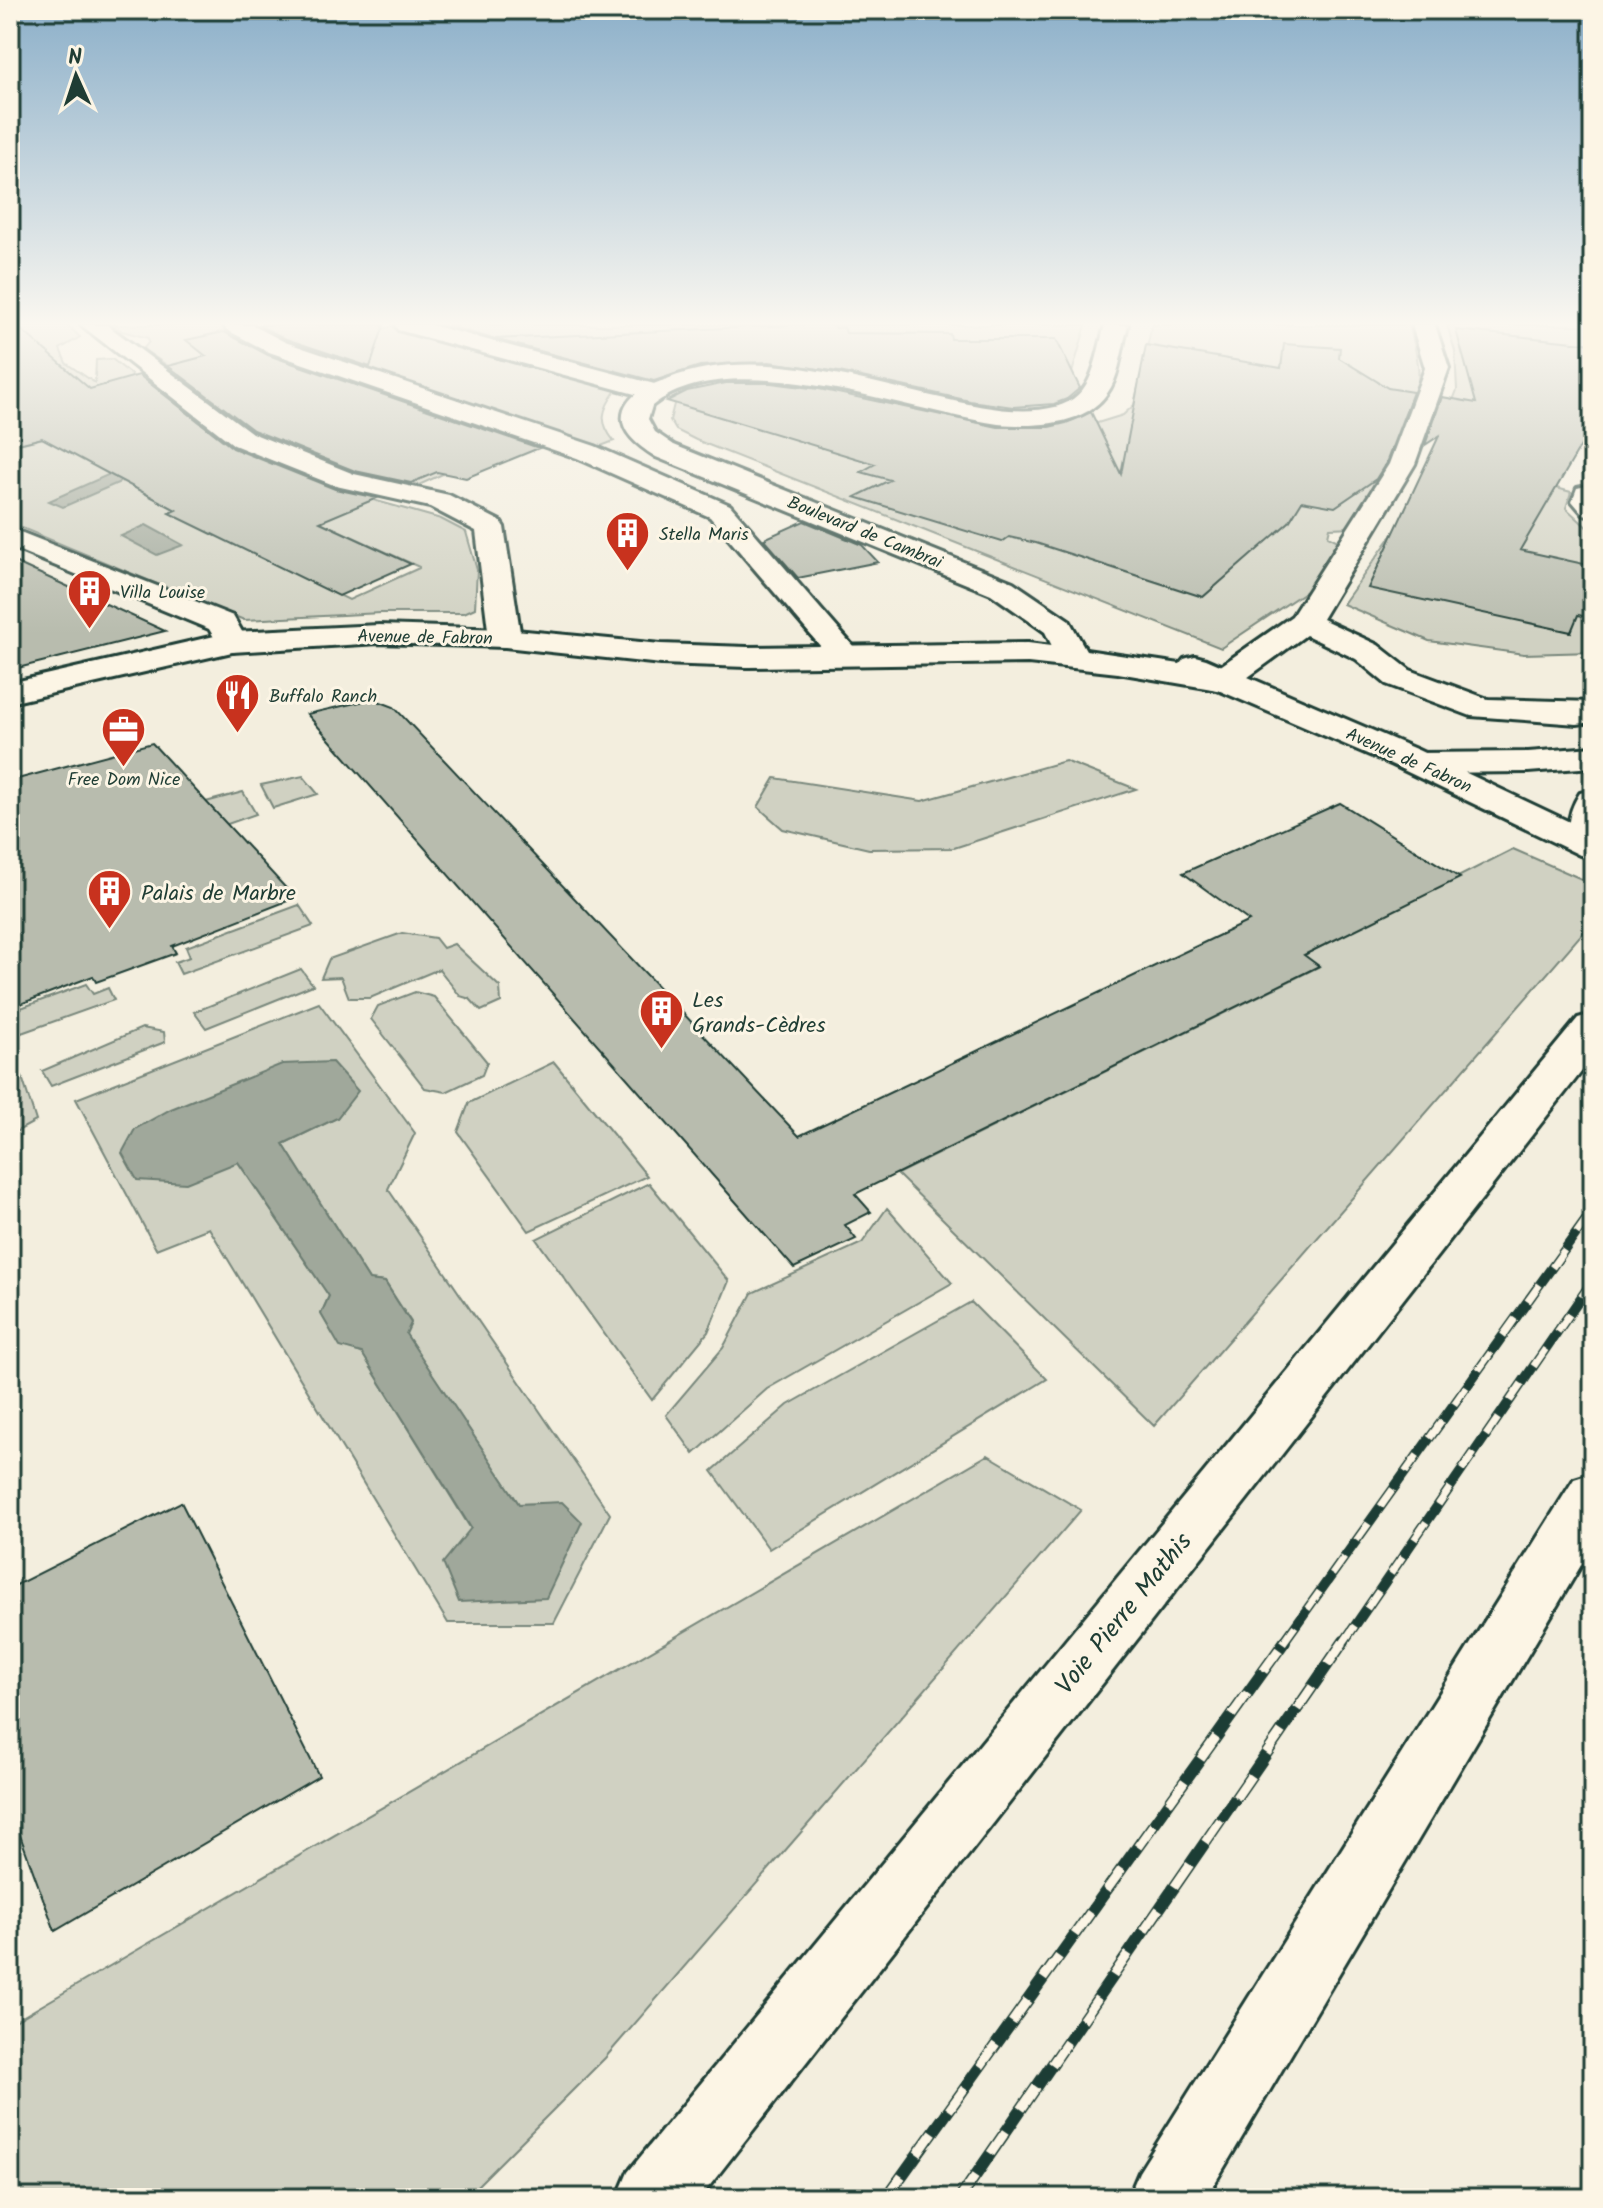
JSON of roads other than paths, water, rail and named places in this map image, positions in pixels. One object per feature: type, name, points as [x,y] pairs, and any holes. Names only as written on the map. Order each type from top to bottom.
[{"type":"main road","points":[[229,428],[243,439],[346,480],[439,501],[490,527],[505,638]]},
{"type":"main road","points":[[515,428],[586,452],[720,511],[844,654]]},
{"type":"main road","name":"Boulevard de Cambrai","points":[[638,428],[644,438],[665,451],[1002,588],[1083,636]]},
{"type":"main road","points":[[1221,681],[1304,622],[1402,464],[1415,428]]},
{"type":"main road","points":[[10,537],[222,623],[232,642]]},
{"type":"main road","points":[[1304,622],[1367,652],[1398,677],[1483,709],[1577,714],[1593,712]]},
{"type":"main road","name":"Avenue de Fabron","points":[[10,693],[232,642],[379,634],[505,638],[661,654],[747,657],[1028,653],[1083,636],[1172,653],[1221,681]]},
{"type":"main road","name":"Avenue de Fabron","points":[[1083,636],[1221,681],[1419,763],[1592,847]]},
{"type":"main road","points":[[1419,763],[1528,762],[1593,757]]},
{"type":"main road","points":[[1592,847],[1586,822],[1587,808],[1593,801]]},
{"type":"main road","name":"Voie Pierre Mathis","points":[[654,2198],[1593,1028]]},
{"type":"main road","points":[[1165,2198],[1593,1496]]},
{"type":"railway","points":[[1283,1643],[1593,1210]]},
{"type":"railway","points":[[1343,1643],[1593,1280]]},
{"type":"railway","points":[[886,2198],[1285,1641]]},
{"type":"railway","points":[[960,2198],[1344,1641]]},
{"type":"place","name":"Stella Maris","points":[[628,573]]},
{"type":"place","name":"Villa Louise","points":[[89,631]]},
{"type":"place","name":"Buffalo Ranch","points":[[238,735]]},
{"type":"place","name":"Free Dom Nice","points":[[124,768]]},
{"type":"place","name":"Palais de Marbre","points":[[110,931]]},
{"type":"place","name":"Les Grands-Cèdres","points":[[661,1051]]}]
